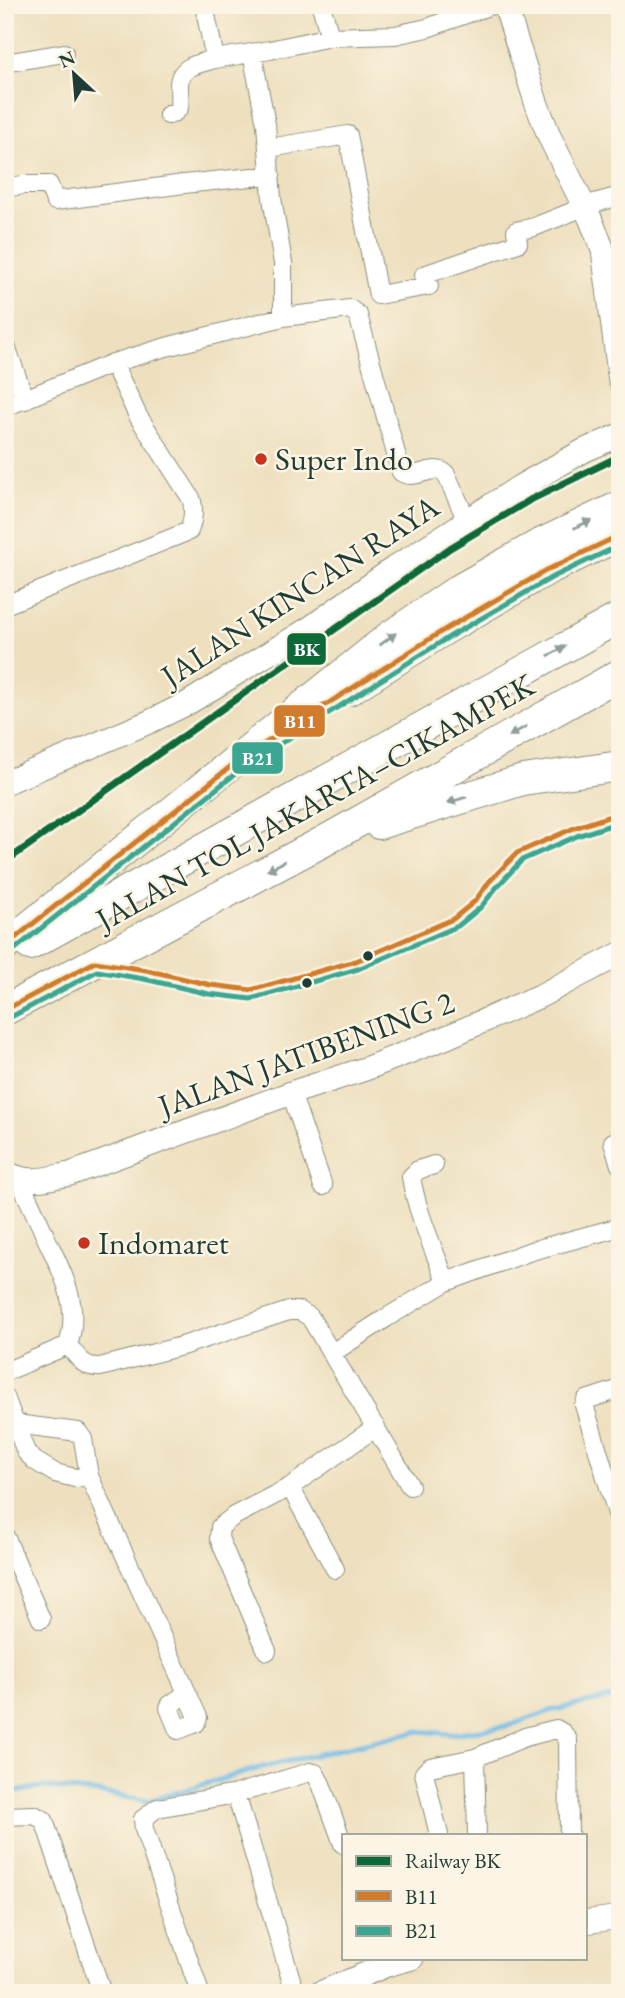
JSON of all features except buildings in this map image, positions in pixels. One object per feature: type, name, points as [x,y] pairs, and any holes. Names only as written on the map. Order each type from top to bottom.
[{"type":"highway","points":[[5,946],[389,637],[458,590],[536,546],[620,506]]},
{"type":"highway","points":[[240,759],[443,630],[547,570],[620,535]]},
{"type":"highway","name":"JALAN TOL JAKARTA–CIKAMPEK","points":[[5,958],[620,617]]},
{"type":"highway","name":"JALAN TOL JAKARTA–CIKAMPEK","points":[[5,1010],[326,840],[620,674]]},
{"type":"highway","points":[[326,840],[523,780],[620,766]]},
{"type":"main road","points":[[505,5],[550,138],[579,209],[597,232],[603,250],[616,332],[620,381]]},
{"type":"main road","name":"JALAN KINCAN RAYA","points":[[5,783],[188,703],[310,628],[394,568],[521,486],[585,450],[620,435]]},
{"type":"main road","name":"JALAN JATIBENING 2","points":[[12,1176],[37,1181],[70,1174],[291,1093],[365,1069],[540,996],[620,954]]},
{"type":"main road","points":[[586,1922],[620,1917]]},
{"type":"main road","points":[[320,1993],[386,1961]]},
{"type":"street","points":[[204,5],[215,59]]},
{"type":"street","points":[[321,5],[330,37]]},
{"type":"street","points":[[168,115],[179,108],[179,83],[185,70],[193,65],[330,37],[395,34],[427,28],[491,5]]},
{"type":"street","points":[[5,63],[64,53]]},
{"type":"street","points":[[252,53],[266,124],[272,198],[283,263],[283,317]]},
{"type":"street","points":[[269,148],[348,135],[378,295],[429,286],[424,275],[518,243],[516,232],[620,196]]},
{"type":"street","points":[[5,188],[48,185],[55,201],[271,175]]},
{"type":"street","points":[[5,408],[113,363],[166,347],[283,317],[350,309],[356,312],[401,472],[413,475],[439,469],[443,471],[467,521]]},
{"type":"street","points":[[5,343],[25,400]]},
{"type":"street","points":[[5,605],[188,531],[193,521],[191,498],[138,416],[113,363]]},
{"type":"street","points":[[291,1093],[323,1186]]},
{"type":"street","points":[[613,1142],[620,1164]]},
{"type":"street","points":[[434,1165],[418,1170],[411,1177],[421,1217],[446,1282]]},
{"type":"street","points":[[5,1372],[68,1345],[73,1332],[68,1284],[12,1176]]},
{"type":"street","points":[[331,1353],[446,1282],[531,1251],[620,1227]]},
{"type":"street","points":[[68,1345],[80,1360],[90,1367],[100,1367],[181,1346],[289,1311],[300,1311],[310,1317],[410,1486]]},
{"type":"street","points":[[620,1389],[586,1400],[584,1405],[620,1523]]},
{"type":"street","points":[[5,1397],[10,1426],[26,1452],[55,1474],[75,1478],[89,1476]]},
{"type":"street","points":[[10,1426],[78,1432],[83,1439],[89,1476],[186,1694]]},
{"type":"street","points":[[267,1651],[219,1538],[220,1527],[234,1516],[290,1487],[376,1427]]},
{"type":"street","points":[[290,1487],[335,1569]]},
{"type":"street","points":[[5,1536],[41,1619]]},
{"type":"street","points":[[439,1834],[424,1773],[430,1767],[475,1758],[525,1737],[556,1729],[568,1740],[569,1834]]},
{"type":"street","points":[[475,1758],[477,1834]]},
{"type":"street","points":[[201,1993],[142,1819],[157,1808],[236,1794],[302,1774],[315,1773],[342,1841]]},
{"type":"street","points":[[236,1794],[295,1993]]},
{"type":"street","points":[[5,1816],[34,1815],[44,1820],[102,1993]]},
{"type":"street","points":[[5,1987],[7,1993]]},
{"type":"waterway","points":[[5,1794],[41,1787],[148,1801],[263,1767],[419,1731],[451,1734],[508,1726],[553,1710],[620,1696]]},
{"type":"rail line","name":"BK","points":[[5,862],[450,548],[530,500],[620,456]]},
{"type":"transit line","name":"B11","points":[[5,946],[240,759],[444,630],[547,570],[620,535]]},
{"type":"transit line","name":"B21","points":[[10,953],[245,766],[449,637],[551,578],[620,545]]},
{"type":"transit line","name":"B11","points":[[5,1010],[95,962],[211,985],[251,990],[356,961],[453,919],[475,901],[517,853],[574,828],[620,813]]},
{"type":"transit line","name":"B21","points":[[9,1018],[97,971],[209,994],[251,999],[358,969],[458,926],[481,907],[522,860],[577,836],[620,822]]},
{"type":"place","name":"Super Indo","points":[[261,459]]},
{"type":"place","name":"Indomaret","points":[[84,1243]]}]
